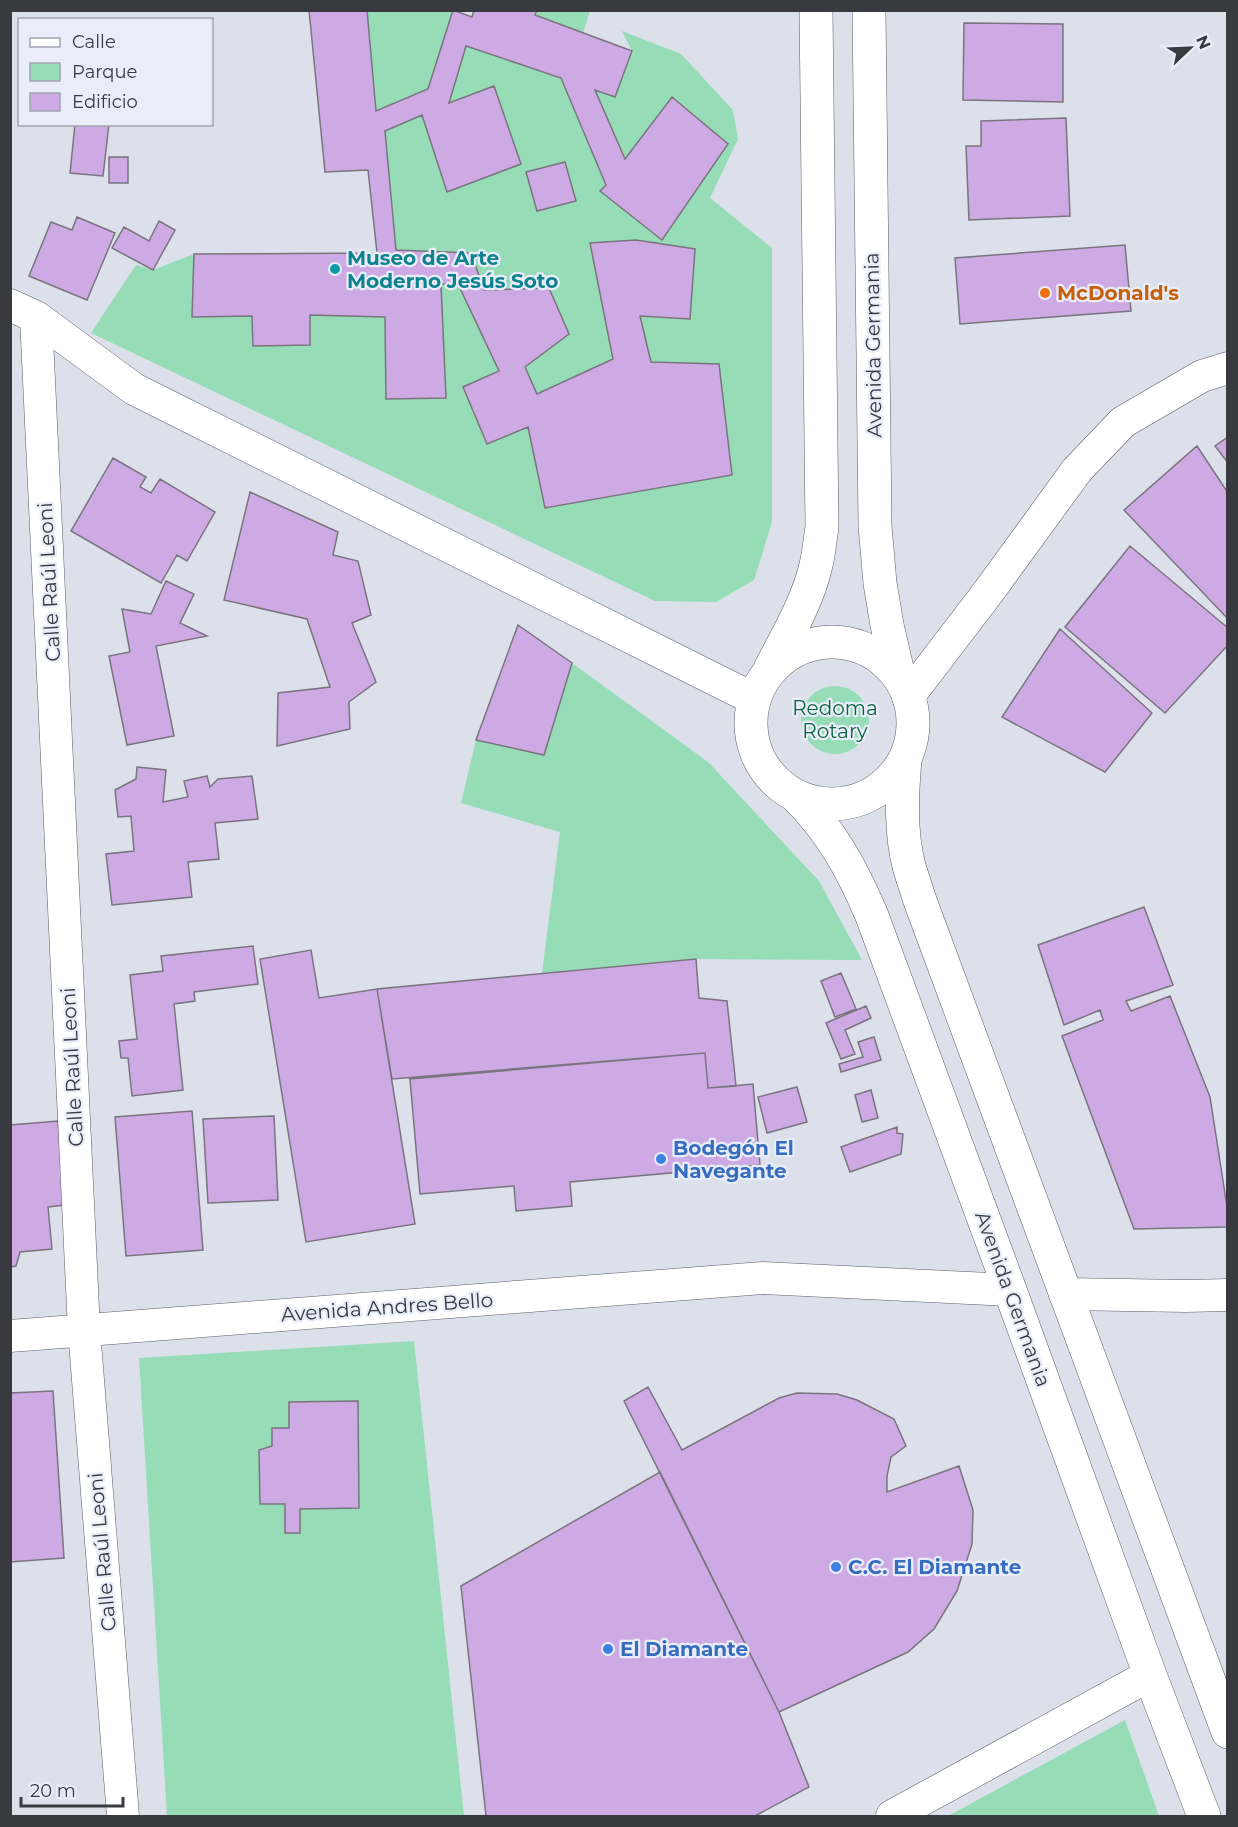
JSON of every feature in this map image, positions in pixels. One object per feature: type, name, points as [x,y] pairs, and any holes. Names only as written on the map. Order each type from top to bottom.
[{"type":"street","name":"Avenida Germania","points":[[869,10],[875,526],[880,583],[887,625],[904,687]]},
{"type":"street","points":[[770,669],[786,655],[805,645],[826,641],[848,643],[868,649],[885,662],[904,687],[913,717],[912,739],[905,759],[893,777],[877,790],[858,800],[837,804],[816,803],[796,796],[778,784],[764,768],[755,749],[750,728],[752,706],[758,687],[792,627],[810,583],[816,565],[822,527],[812,19]]},
{"type":"street","points":[[23,311],[134,389],[754,699]]},
{"type":"street","name":"Calle Raúl Leoni","points":[[23,311],[84,1330],[123,1816]]},
{"type":"street","points":[[904,687],[989,591],[1077,470],[1123,422],[1202,376],[1227,368]]},
{"type":"street","points":[[905,759],[902,806],[904,840],[909,866],[1227,1732]]},
{"type":"street","name":"Avenida Germania","points":[[796,796],[813,813],[841,851],[857,881],[876,927],[1150,1675],[1204,1816]]},
{"type":"street","name":"Avenida Andres Bello","points":[[10,1336],[763,1278],[1010,1290]]},
{"type":"street","points":[[1065,1294],[1227,1295]]},
{"type":"street","points":[[892,1816],[1150,1675]]},
{"type":"green space","points":[[367,11],[453,11],[428,89],[376,111]]},
{"type":"green space","points":[[537,11],[590,11],[583,33],[535,15]]},
{"type":"green space","points":[[622,31],[681,54],[733,110],[738,139],[710,198],[772,248],[772,522],[754,580],[716,602],[655,601],[91,333],[136,265],[153,270],[194,254],[193,317],[252,316],[253,346],[310,345],[310,315],[385,317],[386,398],[445,398],[441,284],[458,284],[499,371],[463,387],[487,444],[528,427],[546,508],[732,475],[719,364],[651,362],[640,316],[690,319],[695,249],[636,240],[590,243],[613,359],[537,394],[525,367],[569,334],[549,288],[484,290],[471,253],[396,250],[385,131],[422,115],[447,191],[521,164],[494,86],[449,103],[466,46],[561,78],[606,185],[600,191],[662,240],[728,144],[672,97],[625,159],[595,90],[615,97],[632,51]]},
{"type":"green space","points":[[572,663],[708,762],[819,881],[862,960],[696,959],[542,973],[560,832],[461,803],[476,740],[544,755]]},
{"type":"green space","name":"Redoma Rotary","points":[[835,686],[848,689],[859,696],[866,707],[869,720],[866,733],[859,744],[848,751],[835,754],[822,751],[811,744],[804,733],[801,720],[804,707],[811,696],[822,689]]},
{"type":"green space","points":[[414,1341],[464,1816],[167,1816],[139,1358]]},
{"type":"green space","points":[[1125,1720],[1159,1816],[948,1816]]},
{"type":"building","name":"Museo de Arte Moderno Jesús Soto","points":[[309,10],[367,10],[376,111],[428,89],[453,10],[472,17],[474,10],[537,10],[535,15],[632,51],[615,97],[595,90],[625,159],[672,97],[728,144],[662,240],[600,191],[606,185],[561,78],[466,46],[449,103],[494,86],[521,164],[447,192],[422,115],[385,131],[396,250],[471,253],[484,290],[549,288],[569,334],[525,367],[537,394],[613,359],[590,243],[636,240],[695,249],[690,319],[640,316],[651,362],[719,364],[732,475],[545,508],[528,427],[487,444],[463,387],[499,371],[458,284],[441,284],[446,398],[386,399],[385,317],[310,315],[310,345],[253,346],[252,316],[192,317],[194,254],[377,253],[368,170],[325,172]]},
{"type":"building","points":[[964,23],[1063,24],[1063,102],[963,100]]},
{"type":"building","points":[[1066,118],[1070,216],[969,220],[966,146],[981,146],[981,121]]},
{"type":"building","points":[[75,126],[109,126],[103,176],[70,173]]},
{"type":"building","points":[[109,157],[128,157],[128,183],[109,183]]},
{"type":"building","name":"Museo de Arte Moderno Jesús Soto","points":[[565,162],[576,201],[537,211],[526,172]]},
{"type":"building","points":[[77,217],[115,233],[87,300],[29,276],[51,222],[72,230]]},
{"type":"building","points":[[159,221],[175,230],[153,270],[112,248],[124,227],[149,241]]},
{"type":"building","points":[[1125,245],[1131,311],[960,324],[955,258]]},
{"type":"building","points":[[1228,437],[1228,463],[1215,446]]},
{"type":"building","points":[[1197,446],[1228,493],[1228,619],[1124,510]]},
{"type":"building","points":[[113,458],[146,477],[140,487],[151,493],[160,479],[215,512],[187,561],[177,555],[161,583],[71,531]]},
{"type":"building","points":[[250,492],[338,532],[333,555],[358,561],[371,615],[352,623],[376,682],[349,702],[350,729],[277,746],[278,693],[330,687],[307,619],[224,600]]},
{"type":"building","points":[[1130,546],[1228,628],[1228,645],[1165,713],[1065,627]]},
{"type":"building","points":[[166,581],[194,594],[180,623],[207,636],[156,646],[174,736],[127,745],[109,656],[130,652],[122,609],[151,614]]},
{"type":"building","points":[[518,625],[572,663],[544,755],[476,740]]},
{"type":"building","points":[[1060,629],[1152,713],[1105,772],[1002,717]]},
{"type":"building","points":[[137,767],[166,770],[163,802],[188,797],[184,781],[207,776],[210,787],[218,779],[252,776],[258,819],[215,823],[219,859],[188,862],[192,897],[112,905],[106,854],[134,851],[131,816],[118,817],[115,790],[136,779]]},
{"type":"building","points":[[1144,907],[1173,985],[1126,1001],[1131,1011],[1170,996],[1210,1097],[1228,1213],[1228,1227],[1134,1229],[1062,1036],[1103,1020],[1100,1010],[1064,1025],[1038,945]]},
{"type":"building","points":[[253,946],[258,984],[194,992],[195,1001],[174,1004],[183,1090],[132,1096],[128,1058],[121,1058],[119,1041],[137,1039],[130,975],[163,971],[161,956]]},
{"type":"building","points":[[311,950],[319,998],[377,989],[415,1224],[306,1242],[260,959]]},
{"type":"building","points":[[696,959],[699,998],[727,1001],[736,1086],[708,1088],[705,1053],[392,1079],[377,989]]},
{"type":"building","points":[[841,973],[856,1009],[835,1017],[821,981]]},
{"type":"building","points":[[866,1006],[871,1018],[845,1030],[855,1054],[841,1059],[826,1023]]},
{"type":"building","points":[[874,1037],[881,1060],[841,1072],[839,1064],[863,1057],[858,1042]]},
{"type":"building","points":[[705,1053],[708,1088],[753,1084],[760,1165],[570,1182],[572,1206],[516,1211],[514,1186],[420,1194],[410,1079]]},
{"type":"building","points":[[797,1087],[807,1122],[767,1133],[758,1097]]},
{"type":"building","points":[[871,1090],[878,1118],[862,1122],[855,1095]]},
{"type":"building","points":[[192,1111],[203,1250],[126,1256],[115,1117]]},
{"type":"building","points":[[274,1116],[278,1200],[208,1203],[203,1119]]},
{"type":"building","points":[[58,1121],[65,1205],[48,1207],[52,1249],[20,1252],[16,1266],[10,1267],[10,1125]]},
{"type":"building","points":[[897,1127],[897,1133],[903,1134],[901,1154],[850,1172],[841,1147]]},
{"type":"building","name":"C.C. El Diamante","points":[[648,1387],[682,1450],[779,1398],[797,1393],[837,1394],[857,1400],[894,1419],[906,1446],[891,1457],[887,1476],[887,1492],[959,1466],[973,1510],[972,1544],[957,1591],[934,1629],[908,1652],[779,1712],[624,1401]]},
{"type":"building","points":[[53,1391],[64,1558],[10,1562],[10,1393]]},
{"type":"building","points":[[358,1401],[359,1508],[300,1509],[300,1533],[285,1533],[285,1504],[260,1504],[259,1450],[272,1446],[272,1428],[289,1428],[289,1402]]},
{"type":"building","name":"El Diamante","points":[[660,1472],[779,1712],[809,1787],[755,1816],[486,1816],[461,1586]]},
{"type":"place","name":"Museo de Arte Moderno Jesús Soto","points":[[335,269]]},
{"type":"place","name":"McDonald's","points":[[1045,293]]},
{"type":"place","name":"Bodegón El Navegante","points":[[661,1159]]},
{"type":"place","name":"C.C. El Diamante","points":[[836,1567]]},
{"type":"place","name":"El Diamante","points":[[608,1649]]}]
